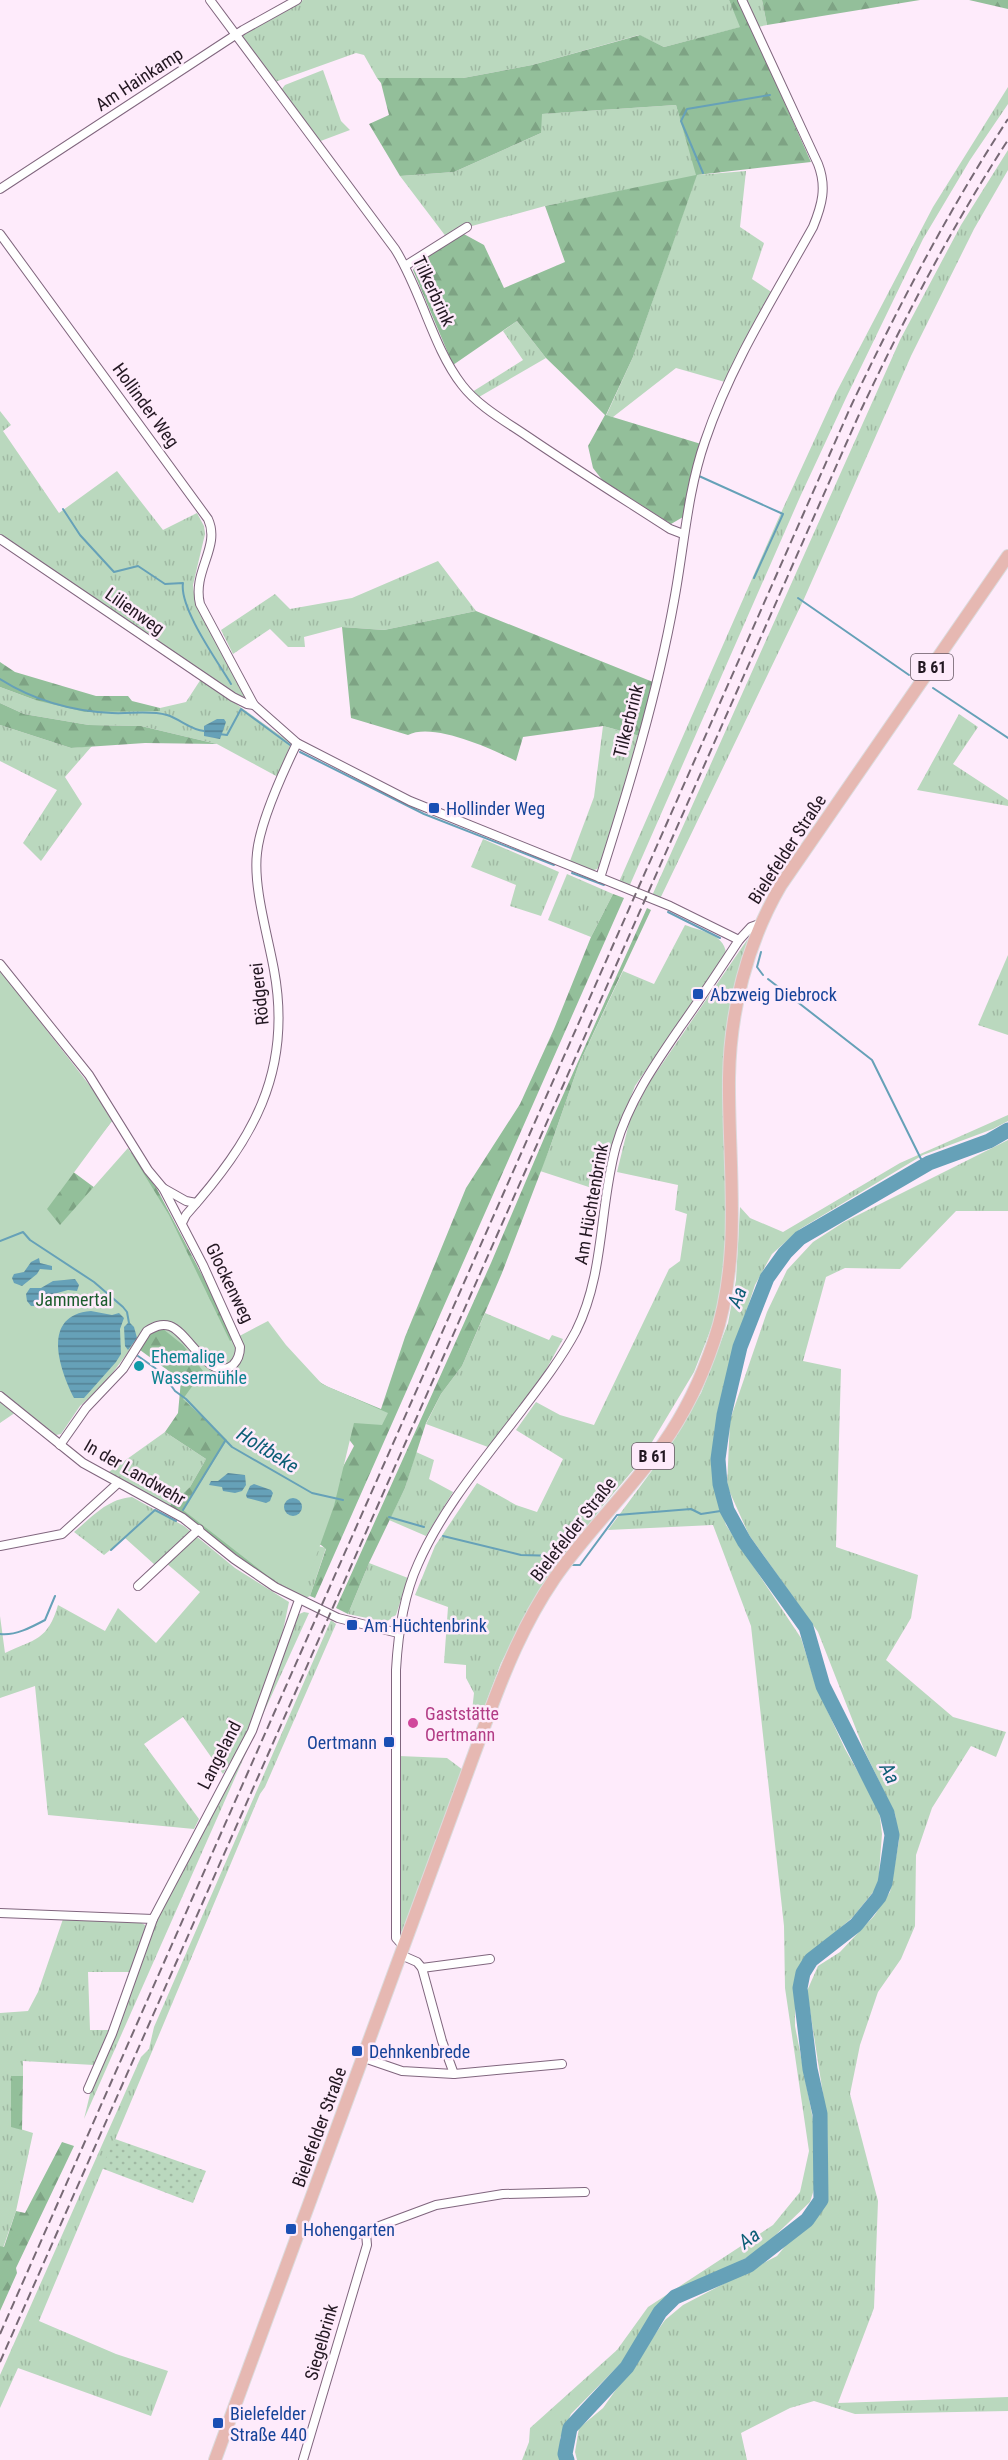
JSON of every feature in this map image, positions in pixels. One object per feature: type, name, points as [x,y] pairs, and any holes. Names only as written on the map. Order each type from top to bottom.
[{"type":"main road","name":"Bielefelder Straße","points":[[215,2460],[515,1647],[529,1620],[570,1558],[663,1445],[692,1396],[714,1340],[728,1290],[732,1250],[729,1085],[732,1035],[739,991],[762,923],[787,876],[1008,556]]},
{"type":"street","name":"Tilkerbrink","points":[[210,0],[405,266],[452,369],[465,389],[502,418],[582,473],[670,529],[683,534]]},
{"type":"street","name":"Am Hainkamp","points":[[0,189],[236,35],[297,0]]},
{"type":"street","name":"Tilkerbrink","points":[[600,878],[627,792],[674,602],[693,479],[721,398],[747,342],[813,227],[824,192],[818,164],[742,0]]},
{"type":"street","points":[[405,266],[467,227]]},
{"type":"street","name":"Hollinder Weg","points":[[0,234],[208,519],[211,537],[199,578],[198,596],[205,616],[254,705],[297,743],[366,780],[420,806],[670,906],[739,940]]},
{"type":"street","name":"Lilienweg","points":[[0,539],[233,697],[254,705]]},
{"type":"street","name":"Rödgerei","points":[[182,1223],[226,1169],[247,1136],[278,1053],[280,1009],[257,875],[257,852],[262,831],[297,743]]},
{"type":"street","name":"Am Hüchtenbrink","points":[[403,1951],[396,1938],[395,1742],[398,1633],[417,1566],[430,1539],[465,1485],[541,1386],[575,1332],[590,1295],[617,1145],[629,1111],[644,1082],[739,940],[751,927],[762,923]]},
{"type":"street","name":"Glockenweg","points":[[0,964],[89,1075],[148,1170],[163,1188],[239,1341],[240,1353],[237,1360],[230,1367],[214,1367],[172,1326],[162,1325],[152,1328],[147,1331],[113,1382],[86,1408],[60,1445]]},
{"type":"street","name":"Glockenweg","points":[[163,1188],[186,1201],[196,1203]]},
{"type":"street","name":"In der Landwehr","points":[[0,1396],[83,1463],[199,1529],[234,1559],[264,1580],[299,1600],[338,1617],[398,1633]]},
{"type":"street","points":[[0,1546],[62,1534],[117,1484]]},
{"type":"street","points":[[138,1586],[199,1529]]},
{"type":"street","name":"Langeland","points":[[88,2089],[112,2034],[153,1919],[252,1731],[299,1600]]},
{"type":"street","points":[[0,1913],[153,1919]]},
{"type":"street","points":[[403,1951],[422,1968],[442,2041],[454,2074]]},
{"type":"street","points":[[422,1968],[490,1959]]},
{"type":"street","points":[[363,2058],[402,2071],[454,2074],[562,2064]]},
{"type":"street","points":[[300,2229],[366,2233],[436,2205],[496,2195],[585,2192]]},
{"type":"street","name":"Siegelbrink","points":[[303,2460],[367,2245],[366,2233]]},
{"type":"green space","points":[[303,0],[729,0],[741,27],[664,47],[639,35],[532,65],[463,78],[377,78],[364,55],[356,53],[275,82],[242,39],[245,31]]},
{"type":"green space","points":[[729,0],[739,0],[811,162],[697,175],[633,357],[606,415],[701,444],[683,517],[671,524],[603,481],[593,468],[588,446],[605,415],[546,358],[517,321],[453,365],[413,270],[417,264],[462,233],[484,245],[504,288],[565,262],[545,206],[696,175],[676,105],[542,114],[541,133],[454,172],[400,176],[369,124],[389,115],[381,83],[377,78],[463,78],[532,65],[640,35],[664,47],[740,27]]},
{"type":"green space","points":[[746,0],[762,0],[767,25],[758,27]]},
{"type":"green space","points":[[762,0],[920,0],[767,25]]},
{"type":"green space","points":[[969,0],[1008,0],[1008,9]]},
{"type":"green space","points":[[323,70],[341,121],[350,130],[318,142],[281,90],[285,85]]},
{"type":"green space","points":[[1008,87],[1008,104],[970,160],[923,239],[846,398],[800,497],[629,887],[619,882],[836,393],[933,207]]},
{"type":"green space","points":[[676,105],[697,175],[746,171],[740,227],[764,243],[752,279],[773,293],[725,382],[676,368],[613,417],[606,416],[633,357],[696,176],[545,206],[461,229],[447,238],[400,176],[454,172],[541,133],[541,114]]},
{"type":"green space","points":[[1008,150],[1008,170],[974,229],[911,356],[804,599],[659,901],[651,898],[900,340],[961,225]]},
{"type":"green space","points":[[517,321],[546,358],[479,397],[472,392],[523,360],[503,331]]},
{"type":"green space","points":[[0,411],[11,425],[3,431],[59,513],[117,471],[163,530],[197,513],[204,526],[205,534],[193,585],[195,603],[247,701],[0,535]]},
{"type":"green space","points":[[438,561],[476,611],[384,630],[342,627],[304,637],[305,647],[288,647],[270,629],[233,654],[221,630],[275,594],[290,609],[352,598]]},
{"type":"green space","points":[[476,611],[653,682],[640,736],[603,726],[523,737],[516,761],[478,744],[447,734],[419,732],[408,735],[351,718],[342,627],[384,630]]},
{"type":"green space","points":[[0,662],[15,672],[96,696],[128,696],[132,701],[160,708],[160,711],[85,712],[35,700],[0,687]]},
{"type":"green space","points":[[201,679],[291,743],[278,777],[217,744],[141,726],[89,725],[24,714],[0,703],[0,687],[35,700],[160,711],[160,708],[186,702]]},
{"type":"green space","points":[[0,703],[24,714],[89,725],[141,726],[217,744],[145,743],[71,748],[0,725]]},
{"type":"green space","points":[[959,714],[978,727],[953,764],[1008,800],[1008,806],[917,790]]},
{"type":"green space","points":[[0,725],[71,748],[92,746],[65,777],[82,804],[41,861],[23,843],[57,790],[0,761]]},
{"type":"green space","points":[[603,726],[640,736],[601,863],[597,869],[591,871],[570,861],[594,797]]},
{"type":"green space","points":[[483,839],[559,872],[541,916],[510,906],[516,885],[471,867]]},
{"type":"green space","points":[[567,874],[613,894],[591,937],[548,920]]},
{"type":"green space","name":"Jammertal","points":[[613,894],[624,898],[315,1598],[310,1596],[326,1549],[321,1545],[299,1541],[274,1582],[169,1506],[190,1487],[206,1459],[165,1432],[178,1413],[181,1380],[140,1350],[138,1342],[0,1228],[0,972],[112,1121],[72,1171],[95,1188],[131,1152],[157,1189],[234,1336],[336,1480],[354,1446],[294,1367],[328,1387],[381,1409],[405,1337],[466,1188],[520,1104],[554,1029],[591,937]]},
{"type":"green space","points":[[647,908],[651,910],[579,1064],[502,1273],[462,1366],[441,1394],[426,1423],[405,1488],[369,1563],[348,1614],[336,1608]]},
{"type":"green space","points":[[685,925],[716,937],[721,941],[726,953],[635,1086],[614,1141],[601,1191],[540,1171],[579,1064],[623,971],[654,984]]},
{"type":"green space","points":[[747,940],[750,941],[734,989],[728,1243],[718,1311],[694,1372],[640,1462],[601,1508],[532,1604],[501,1663],[483,1711],[472,1711],[474,1693],[466,1678],[466,1665],[444,1663],[448,1607],[415,1595],[435,1546],[477,1483],[516,1505],[537,1512],[563,1459],[516,1430],[536,1402],[560,1415],[594,1425],[669,1269],[680,1261],[687,1214],[675,1210],[678,1185],[617,1172],[630,1119],[649,1083]]},
{"type":"green space","points":[[1008,955],[1008,1035],[978,1025]]},
{"type":"green space","name":"Jammertal","points":[[0,970],[94,1091],[112,1121],[47,1209],[60,1225],[128,1148],[169,1215],[230,1341],[268,1321],[286,1345],[322,1384],[388,1413],[382,1425],[354,1423],[334,1506],[303,1593],[268,1576],[183,1510],[227,1440],[183,1399],[203,1371],[183,1345],[163,1329],[153,1332],[147,1327],[105,1383],[80,1406],[61,1434],[56,1435],[22,1408],[0,1423]]},
{"type":"green space","points":[[1008,1115],[1008,1121],[993,1129],[923,1155],[800,1229],[772,1254],[755,1285],[731,1358],[717,1414],[714,1488],[726,1525],[801,1638],[816,1686],[845,1749],[879,1809],[882,1834],[878,1886],[853,1917],[807,1957],[795,1983],[795,2026],[816,2135],[816,2183],[810,2202],[759,2251],[662,2303],[623,2361],[571,2414],[560,2438],[561,2460],[522,2460],[529,2442],[530,2428],[617,2350],[648,2307],[773,2225],[800,2192],[809,2151],[785,1988],[784,1926],[751,1626],[713,1525],[608,1530],[659,1461],[701,1393],[728,1323],[736,1280],[740,1207],[750,1218],[783,1232],[900,1163]]},
{"type":"green space","points":[[1008,1140],[1008,1211],[956,1211],[900,1269],[845,1268],[826,1277],[803,1361],[841,1369],[836,1547],[918,1575],[911,1618],[886,1660],[953,1717],[1006,1732],[996,1757],[971,1746],[932,1808],[916,1855],[915,1926],[901,1959],[878,1992],[860,2045],[850,2094],[878,2201],[874,2308],[838,2403],[1008,2397],[1008,2411],[855,2414],[814,2401],[790,2408],[741,2433],[747,2460],[577,2460],[575,2452],[579,2428],[603,2408],[665,2320],[683,2305],[777,2256],[828,2195],[827,2120],[807,1991],[818,1966],[840,1952],[874,1916],[890,1892],[899,1840],[895,1814],[865,1752],[818,1632],[749,1535],[727,1486],[730,1420],[767,1312],[787,1270],[813,1242],[844,1222]]},
{"type":"green space","points":[[485,1313],[549,1340],[552,1335],[563,1339],[537,1386],[488,1447],[426,1424],[441,1394],[462,1366]]},
{"type":"green space","points":[[165,1432],[206,1459],[190,1487],[169,1506],[106,1474]]},
{"type":"green space","points":[[416,1452],[434,1460],[429,1479],[453,1492],[426,1536],[389,1520],[405,1488]]},
{"type":"green space","points":[[132,1497],[184,1526],[235,1568],[289,1602],[280,1645],[249,1731],[223,1774],[183,1717],[144,1744],[199,1819],[194,1829],[48,1815],[35,1686],[0,1698],[0,1616],[5,1653],[32,1641],[45,1632],[58,1605],[105,1631],[118,1608],[156,1643],[200,1592],[166,1563],[155,1565],[125,1538],[104,1555],[74,1532],[107,1505]]},
{"type":"green space","points":[[299,1541],[326,1548],[310,1596],[303,1599],[274,1582]]},
{"type":"green space","points":[[369,1563],[408,1578],[396,1615],[386,1622],[348,1614]]},
{"type":"green space","points":[[304,1612],[309,1613],[259,1723],[297,1615]]},
{"type":"green space","points":[[331,1620],[336,1624],[260,1794],[39,2321],[116,2354],[168,2371],[151,2416],[18,2368],[0,2408],[0,2375],[141,2057],[149,2049],[154,2027]]},
{"type":"green space","points":[[253,1737],[84,2119],[90,2094],[117,2028],[148,1937],[229,1777]]},
{"type":"green space","points":[[399,1756],[447,1758],[463,1770],[405,1931],[400,1932]]},
{"type":"green space","points":[[63,1919],[140,1922],[145,1925],[146,1930],[130,1972],[88,1972],[90,2030],[110,2030],[94,2065],[23,2061],[23,2076],[11,2077],[11,2126],[33,2133],[16,2211],[3,2248],[0,2246],[0,2013],[28,2011],[38,1992]]},
{"type":"green space","points":[[11,2076],[23,2076],[22,2130],[11,2127]]},
{"type":"green space","points":[[115,2139],[206,2171],[193,2203],[101,2168]]},
{"type":"green space","points":[[62,2142],[74,2146],[16,2268],[17,2273],[0,2311],[0,2246],[4,2247],[16,2211],[25,2213]]},
{"type":"water","points":[[217,719],[224,719],[226,722],[220,739],[204,736],[204,726]]},
{"type":"water","points":[[39,1258],[40,1263],[52,1266],[52,1270],[40,1269],[22,1286],[14,1283],[12,1278],[14,1274],[24,1272],[31,1262]]},
{"type":"water","points":[[75,1279],[79,1285],[77,1291],[68,1290],[50,1295],[37,1306],[31,1306],[27,1301],[26,1294],[30,1288],[41,1288],[53,1281]]},
{"type":"water","points":[[91,1311],[112,1315],[119,1313],[124,1318],[120,1329],[121,1354],[84,1398],[74,1398],[60,1358],[58,1345],[60,1332],[65,1322],[75,1315]]},
{"type":"water","points":[[129,1322],[134,1327],[137,1338],[128,1350],[125,1346],[124,1327]]},
{"type":"water","points":[[228,1473],[245,1475],[246,1485],[242,1491],[235,1493],[223,1491],[222,1487],[209,1485],[211,1481],[218,1481]]},
{"type":"water","points":[[254,1484],[271,1490],[273,1493],[270,1501],[266,1503],[247,1498],[250,1486]]},
{"type":"water","points":[[293,1498],[299,1501],[302,1507],[299,1513],[293,1516],[287,1513],[284,1507],[287,1501]]},
{"type":"waterway","points":[[703,173],[681,121],[687,109],[770,95]]},
{"type":"waterway","points":[[699,476],[783,514],[754,578]]},
{"type":"waterway","points":[[63,509],[80,535],[114,572],[138,566],[165,584],[183,583],[183,594],[193,620],[231,684]]},
{"type":"waterway","points":[[798,598],[909,675]]},
{"type":"waterway","points":[[0,679],[54,704],[112,713],[160,714],[204,731]]},
{"type":"waterway","points":[[933,688],[1008,738]]},
{"type":"waterway","points":[[219,734],[227,735],[241,709],[290,745]]},
{"type":"waterway","points":[[300,752],[424,814],[554,865]]},
{"type":"waterway","points":[[572,873],[604,885]]},
{"type":"waterway","points":[[668,912],[720,938]]},
{"type":"waterway","points":[[761,952],[757,967],[763,975]]},
{"type":"waterway","points":[[768,979],[872,1060],[921,1159],[929,1163]]},
{"type":"waterway","name":"Aa","points":[[567,2460],[565,2454],[570,2428],[627,2367],[660,2312],[675,2297],[749,2265],[807,2220],[821,2200],[820,2114],[810,2069],[800,1988],[803,1973],[811,1960],[856,1925],[879,1897],[885,1883],[892,1835],[887,1813],[823,1686],[806,1627],[744,1541],[727,1510],[720,1484],[718,1459],[724,1415],[740,1347],[767,1278],[785,1253],[800,1238],[929,1163],[989,1141],[1008,1130]]},
{"type":"waterway","name":"Holtbeke","points":[[0,1241],[23,1232],[30,1240],[94,1282],[123,1307],[127,1312],[129,1323]]},
{"type":"waterway","name":"Holtbeke","points":[[138,1356],[162,1373],[175,1391],[186,1399],[232,1447],[312,1493],[343,1500]]},
{"type":"waterway","points":[[183,1510],[225,1441]]},
{"type":"waterway","name":"Holtbeke","points":[[572,1565],[580,1565],[617,1515],[691,1509],[701,1514],[727,1510]]},
{"type":"waterway","points":[[111,1550],[155,1510],[176,1521]]},
{"type":"waterway","name":"Holtbeke","points":[[389,1517],[424,1527]]},
{"type":"waterway","name":"Holtbeke","points":[[443,1536],[521,1555],[559,1556]]},
{"type":"waterway","points":[[0,1634],[17,1632],[45,1620],[55,1596]]},
{"type":"railway","points":[[0,2334],[851,406],[925,260],[1008,119]]},
{"type":"railway","points":[[0,2362],[861,410],[930,272],[1008,140]]},
{"type":"place","name":"Hollinder Weg","points":[[434,808]]},
{"type":"place","name":"Abzweig Diebrock","points":[[698,994]]},
{"type":"place","name":"Ehemalige Wassermühle","points":[[139,1366]]},
{"type":"place","name":"Am Hüchtenbrink","points":[[352,1625]]},
{"type":"place","name":"Gaststätte Oertmann","points":[[413,1723]]},
{"type":"place","name":"Oertmann","points":[[389,1742]]},
{"type":"place","name":"Dehnkenbrede","points":[[357,2051]]},
{"type":"place","name":"Hohengarten","points":[[291,2229]]},
{"type":"place","name":"Bielefelder Straße 440","points":[[218,2423]]}]
